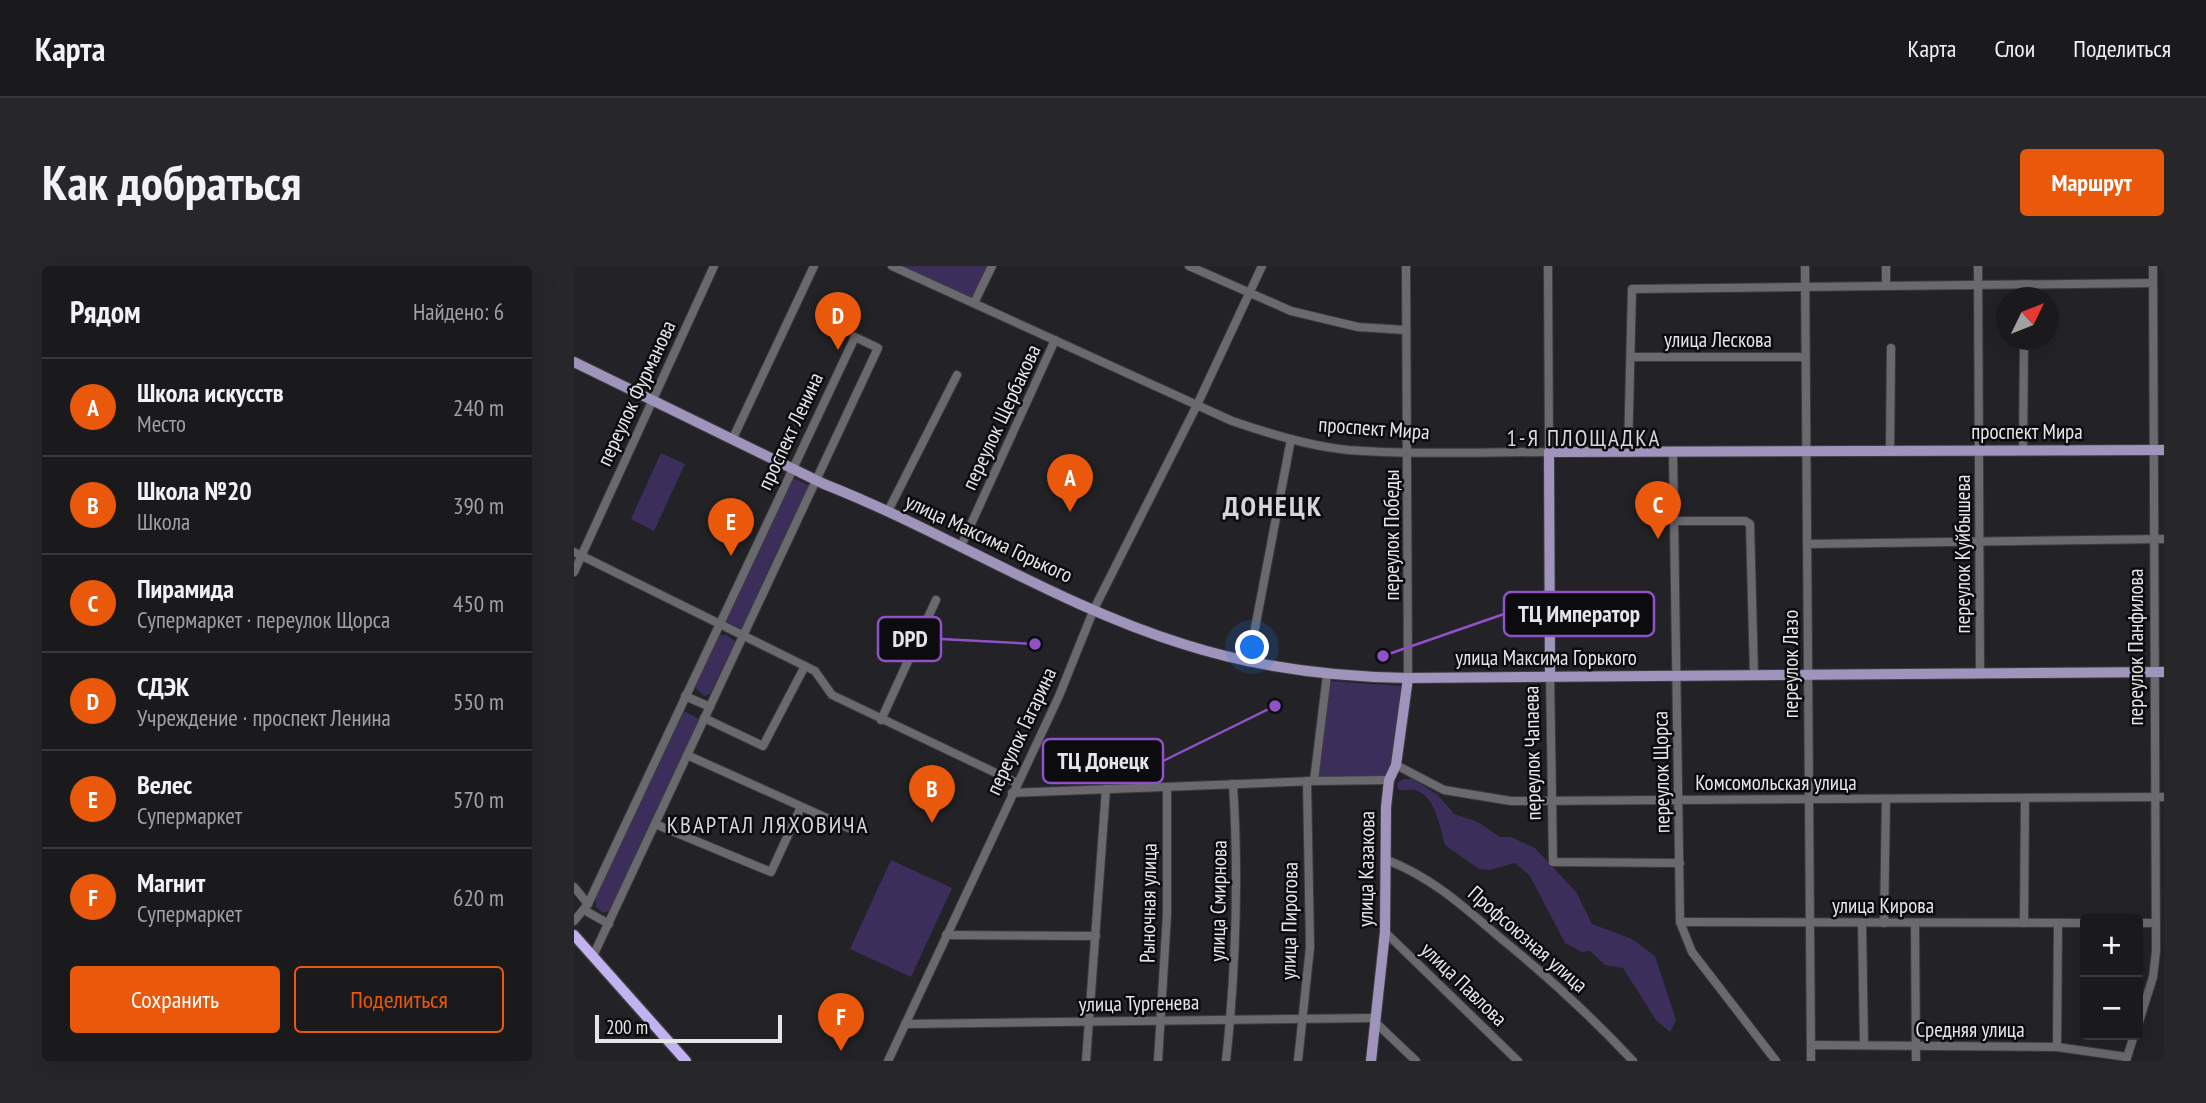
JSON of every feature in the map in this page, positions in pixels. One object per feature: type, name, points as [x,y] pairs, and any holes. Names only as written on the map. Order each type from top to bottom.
[{"type":"highway","points":[[574,935],[686,1061]]},
{"type":"main road","name":"улица Максима Горького","points":[[574,362],[815,480],[888,511],[1094,609],[1181,644],[1249,660],[1327,675],[1408,678],[2158,673]]},
{"type":"main road","name":"проспект Мира","points":[[1549,452],[2164,450]]},
{"type":"main road","name":"переулок Чапаева","points":[[1549,452],[1550,675]]},
{"type":"main road","name":"улица Казакова","points":[[1371,1061],[1385,932],[1386,807],[1389,780],[1396,765],[1408,678]]},
{"type":"street","name":"переулок Фурманова","points":[[574,572],[578,554],[714,266]]},
{"type":"street","points":[[733,438],[814,266]]},
{"type":"street","name":"проспект Мира","points":[[892,266],[1232,421],[1291,439],[1346,449],[1549,452]]},
{"type":"street","points":[[974,303],[992,266]]},
{"type":"street","points":[[1189,266],[1291,311],[1324,321],[1405,330]]},
{"type":"street","name":"переулок Гагарина","points":[[888,1061],[1059,696],[1094,609],[1197,405],[1262,266]]},
{"type":"street","name":"переулок Победы","points":[[1406,266],[1408,678]]},
{"type":"street","name":"переулок Чапаева","points":[[1548,266],[1549,452]]},
{"type":"street","name":"переулок Лазо","points":[[1805,266],[1811,1061]]},
{"type":"street","points":[[1886,266],[1886,286]]},
{"type":"street","name":"переулок Куйбышева","points":[[1978,266],[1980,673]]},
{"type":"street","name":"переулок Панфилова","points":[[2143,1009],[2153,977],[2156,923],[2154,797],[2158,673],[2152,540],[2153,266]]},
{"type":"street","points":[[1628,451],[1632,289],[2153,283]]},
{"type":"street","points":[[2153,328],[2164,328]]},
{"type":"street","name":"проспект Ленина","points":[[574,921],[586,907],[855,337],[878,348],[593,956]]},
{"type":"street","name":"переулок Щербакова","points":[[961,546],[1055,340]]},
{"type":"street","points":[[1890,450],[1891,348]]},
{"type":"street","points":[[2023,450],[2024,350]]},
{"type":"street","name":"улица Лескова","points":[[1631,357],[1805,356]]},
{"type":"street","points":[[888,511],[957,374]]},
{"type":"street","points":[[1249,660],[1291,439]]},
{"type":"street","name":"переулок Щорса","points":[[1673,451],[1680,922],[1692,952],[1776,1061]]},
{"type":"street","points":[[1675,521],[1745,521],[1750,524],[1754,675]]},
{"type":"street","points":[[1807,544],[2164,539]]},
{"type":"street","points":[[578,554],[805,666],[821,676],[832,695],[1017,783]]},
{"type":"street","points":[[881,719],[936,600]]},
{"type":"street","points":[[704,718],[763,746],[805,666]]},
{"type":"street","name":"улица Пирогова","points":[[1298,1061],[1310,947],[1310,781],[1327,675]]},
{"type":"street","name":"переулок Чапаева","points":[[1550,675],[1553,862],[1680,863]]},
{"type":"street","points":[[685,696],[710,707]]},
{"type":"street","points":[[687,755],[851,830]]},
{"type":"street","name":"Комсомольская улица","points":[[1396,765],[1444,790],[1511,801],[2164,797]]},
{"type":"street","points":[[1012,793],[1389,780]]},
{"type":"street","name":"улица Смирнова","points":[[1226,1061],[1237,935],[1238,856],[1233,784]]},
{"type":"street","name":"Рыночная улица","points":[[1158,1061],[1167,915],[1167,787]]},
{"type":"street","points":[[1086,1061],[1106,789]]},
{"type":"street","points":[[2024,923],[2025,798]]},
{"type":"street","points":[[1884,923],[1886,799]]},
{"type":"street","points":[[655,824],[771,872],[801,807]]},
{"type":"street","name":"Профсоюзная улица","points":[[1387,860],[1414,870],[1438,885],[1546,975],[1633,1061]]},
{"type":"street","points":[[574,887],[586,907],[609,924]]},
{"type":"street","name":"улица Кирова","points":[[1680,922],[2080,923]]},
{"type":"street","points":[[1862,923],[1864,1045]]},
{"type":"street","points":[[1915,923],[1916,1061]]},
{"type":"street","points":[[2057,1047],[2058,923]]},
{"type":"street","points":[[2143,923],[2156,923]]},
{"type":"street","name":"улица Павлова","points":[[1385,932],[1518,1061]]},
{"type":"street","points":[[946,935],[1096,936]]},
{"type":"street","points":[[1375,1020],[1416,1061]]},
{"type":"street","name":"улица Тургенева","points":[[905,1024],[1375,1020]]},
{"type":"street","points":[[2127,1059],[2133,1040]]},
{"type":"street","name":"Средняя улица","points":[[1811,1045],[2057,1047],[2127,1059]]},
{"type":"shaded area","points":[[901,266],[988,266],[972,299]]},
{"type":"shaded area","points":[[661,453],[685,464],[654,531],[631,519]]},
{"type":"shaded area","points":[[791,477],[810,486],[743,630],[725,621]]},
{"type":"shaded area","points":[[720,635],[727,635],[735,642],[710,694],[704,696],[695,687]]},
{"type":"shaded area","points":[[1328,681],[1401,686],[1391,770],[1386,776],[1316,776]]},
{"type":"shaded area","points":[[684,711],[701,720],[610,911],[603,913],[596,907],[596,897]]},
{"type":"shaded area","points":[[1404,779],[1413,779],[1438,795],[1454,814],[1478,822],[1500,837],[1511,837],[1535,848],[1576,892],[1592,924],[1632,939],[1655,956],[1676,1020],[1670,1032],[1656,1020],[1623,968],[1605,965],[1590,951],[1582,952],[1565,943],[1530,876],[1515,863],[1490,870],[1479,869],[1445,845],[1436,813],[1428,799],[1415,790],[1398,789],[1397,783]]},
{"type":"shaded area","points":[[891,860],[952,888],[911,977],[850,949]]},
{"type":"place","name":"СДЭК","points":[[838,350]]},
{"type":"place","name":"Школа искусств","points":[[1070,512]]},
{"type":"place","name":"Пирамида","points":[[1658,539]]},
{"type":"place","name":"Велес","points":[[731,556]]},
{"type":"place","name":"DPD","points":[[1035,644]]},
{"type":"place","name":"ТЦ Император","points":[[1383,656]]},
{"type":"place","name":"ТЦ Донецк","points":[[1275,706]]},
{"type":"place","name":"Школа №20","points":[[932,823]]},
{"type":"place","name":"Магнит","points":[[841,1051]]},
{"type":"district","name":"1-Я ПЛОЩАДКА","points":[[1584,437]]},
{"type":"district","name":"ДОНЕЦК","points":[[1273,505]]},
{"type":"district","name":"КВАРТАЛ ЛЯХОВИЧА","points":[[768,824]]}]
